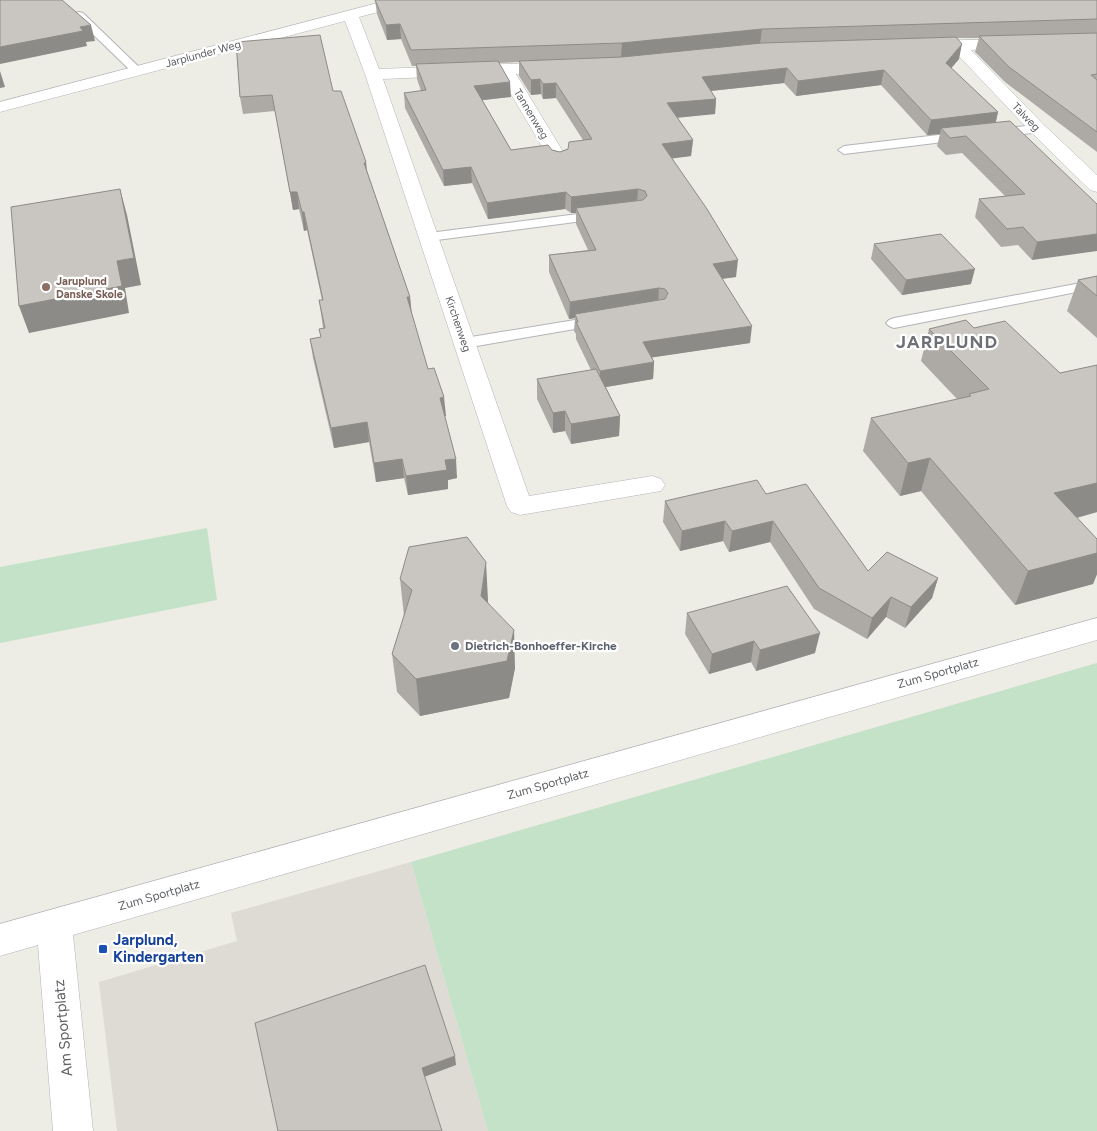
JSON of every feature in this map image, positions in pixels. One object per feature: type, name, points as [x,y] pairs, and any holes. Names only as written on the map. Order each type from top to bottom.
[{"type":"street","name":"Jarplunder Weg","points":[[0,107],[124,70],[351,16],[407,0]]},
{"type":"street","name":"Kirchenweg","points":[[351,16],[373,74],[520,506],[652,485]]},
{"type":"street","points":[[908,47],[1032,43]]},
{"type":"street","name":"Talweg","points":[[957,46],[1097,186]]},
{"type":"street","points":[[373,74],[572,66]]},
{"type":"street","name":"Tannenweg","points":[[504,68],[558,160]]},
{"type":"street","name":"Zum Sportplatz","points":[[0,940],[1097,628]]},
{"type":"street","name":"Am Sportplatz","points":[[54,924],[73,1131]]},
{"type":"lane","points":[[79,15],[124,70]]},
{"type":"lane","points":[[844,150],[1038,129]]},
{"type":"lane","points":[[429,237],[617,213]]},
{"type":"lane","points":[[894,323],[1097,284]]},
{"type":"lane","points":[[465,343],[609,319]]},
{"type":"shaded area","points":[[411,862],[488,1131],[117,1131],[99,982],[237,941],[231,913]]},
{"type":"green space","points":[[207,528],[217,600],[0,643],[0,567]]},
{"type":"green space","points":[[1097,663],[1097,1131],[488,1131],[411,862]]},
{"type":"building","points":[[0,0],[62,0],[91,25],[80,27],[83,31],[0,47]]},
{"type":"building","points":[[375,0],[1097,0],[1097,19],[762,29],[622,43],[411,50],[400,24],[386,25]]},
{"type":"building","points":[[1097,33],[1097,74],[1091,75],[1097,80],[1097,132],[1009,67],[979,36]]},
{"type":"building","points":[[320,35],[333,91],[341,91],[410,297],[407,297],[428,369],[434,368],[444,397],[440,398],[456,459],[445,460],[447,470],[406,476],[402,459],[374,463],[367,422],[331,428],[310,339],[321,337],[319,329],[325,328],[319,300],[323,300],[304,212],[302,212],[297,192],[290,192],[272,95],[240,97],[236,42]]},
{"type":"building","points":[[956,37],[962,44],[946,63],[998,112],[931,120],[884,70],[798,81],[787,68],[702,77],[716,99],[667,103],[693,140],[662,144],[707,209],[738,260],[713,264],[752,326],[643,342],[654,362],[600,371],[576,322],[578,322],[575,314],[665,299],[668,293],[665,289],[659,288],[570,302],[549,255],[596,250],[576,208],[643,200],[647,196],[645,191],[638,189],[571,197],[566,192],[487,203],[471,167],[443,170],[404,93],[426,90],[416,64],[498,61],[510,82],[474,86],[511,150],[548,145],[552,150],[560,152],[568,149],[569,142],[592,139],[556,83],[543,84],[540,79],[531,80],[519,61],[622,57],[762,43]]},
{"type":"building","points":[[1010,121],[1097,204],[1097,234],[1037,242],[1023,227],[1007,229],[979,199],[1025,194],[966,136],[950,138],[941,128]]},
{"type":"building","points":[[120,189],[134,258],[117,261],[122,286],[19,306],[11,207]]},
{"type":"building","points":[[941,234],[975,269],[906,280],[874,244]]},
{"type":"building","points":[[1097,276],[1097,296],[1078,280]]},
{"type":"building","points":[[966,320],[974,328],[1005,321],[1060,373],[1097,365],[1097,483],[1054,493],[1097,539],[1097,553],[1028,571],[930,458],[908,463],[871,418],[971,396],[969,394],[989,389],[929,329]]},
{"type":"building","points":[[596,369],[620,416],[571,424],[565,411],[553,413],[537,379]]},
{"type":"building","points":[[757,480],[766,494],[806,484],[868,571],[887,552],[938,578],[911,607],[891,597],[872,618],[819,588],[773,521],[732,531],[725,521],[682,531],[665,501]]},
{"type":"building","points":[[467,537],[486,562],[481,596],[514,630],[507,661],[416,679],[392,654],[412,590],[400,579],[409,547]]},
{"type":"building","points":[[787,586],[820,633],[760,650],[754,641],[712,654],[687,613]]},
{"type":"building","points":[[425,965],[455,1056],[422,1068],[442,1131],[278,1131],[255,1023]]},
{"type":"place","name":"Jaruplund Danske Skole","points":[[46,287]]},
{"type":"place","name":"Dietrich-Bonhoeffer-Kirche","points":[[455,646]]},
{"type":"place","name":"Jarplund, Kindergarten","points":[[103,949]]},
{"type":"district","name":"JARPLUND","points":[[947,342]]}]
